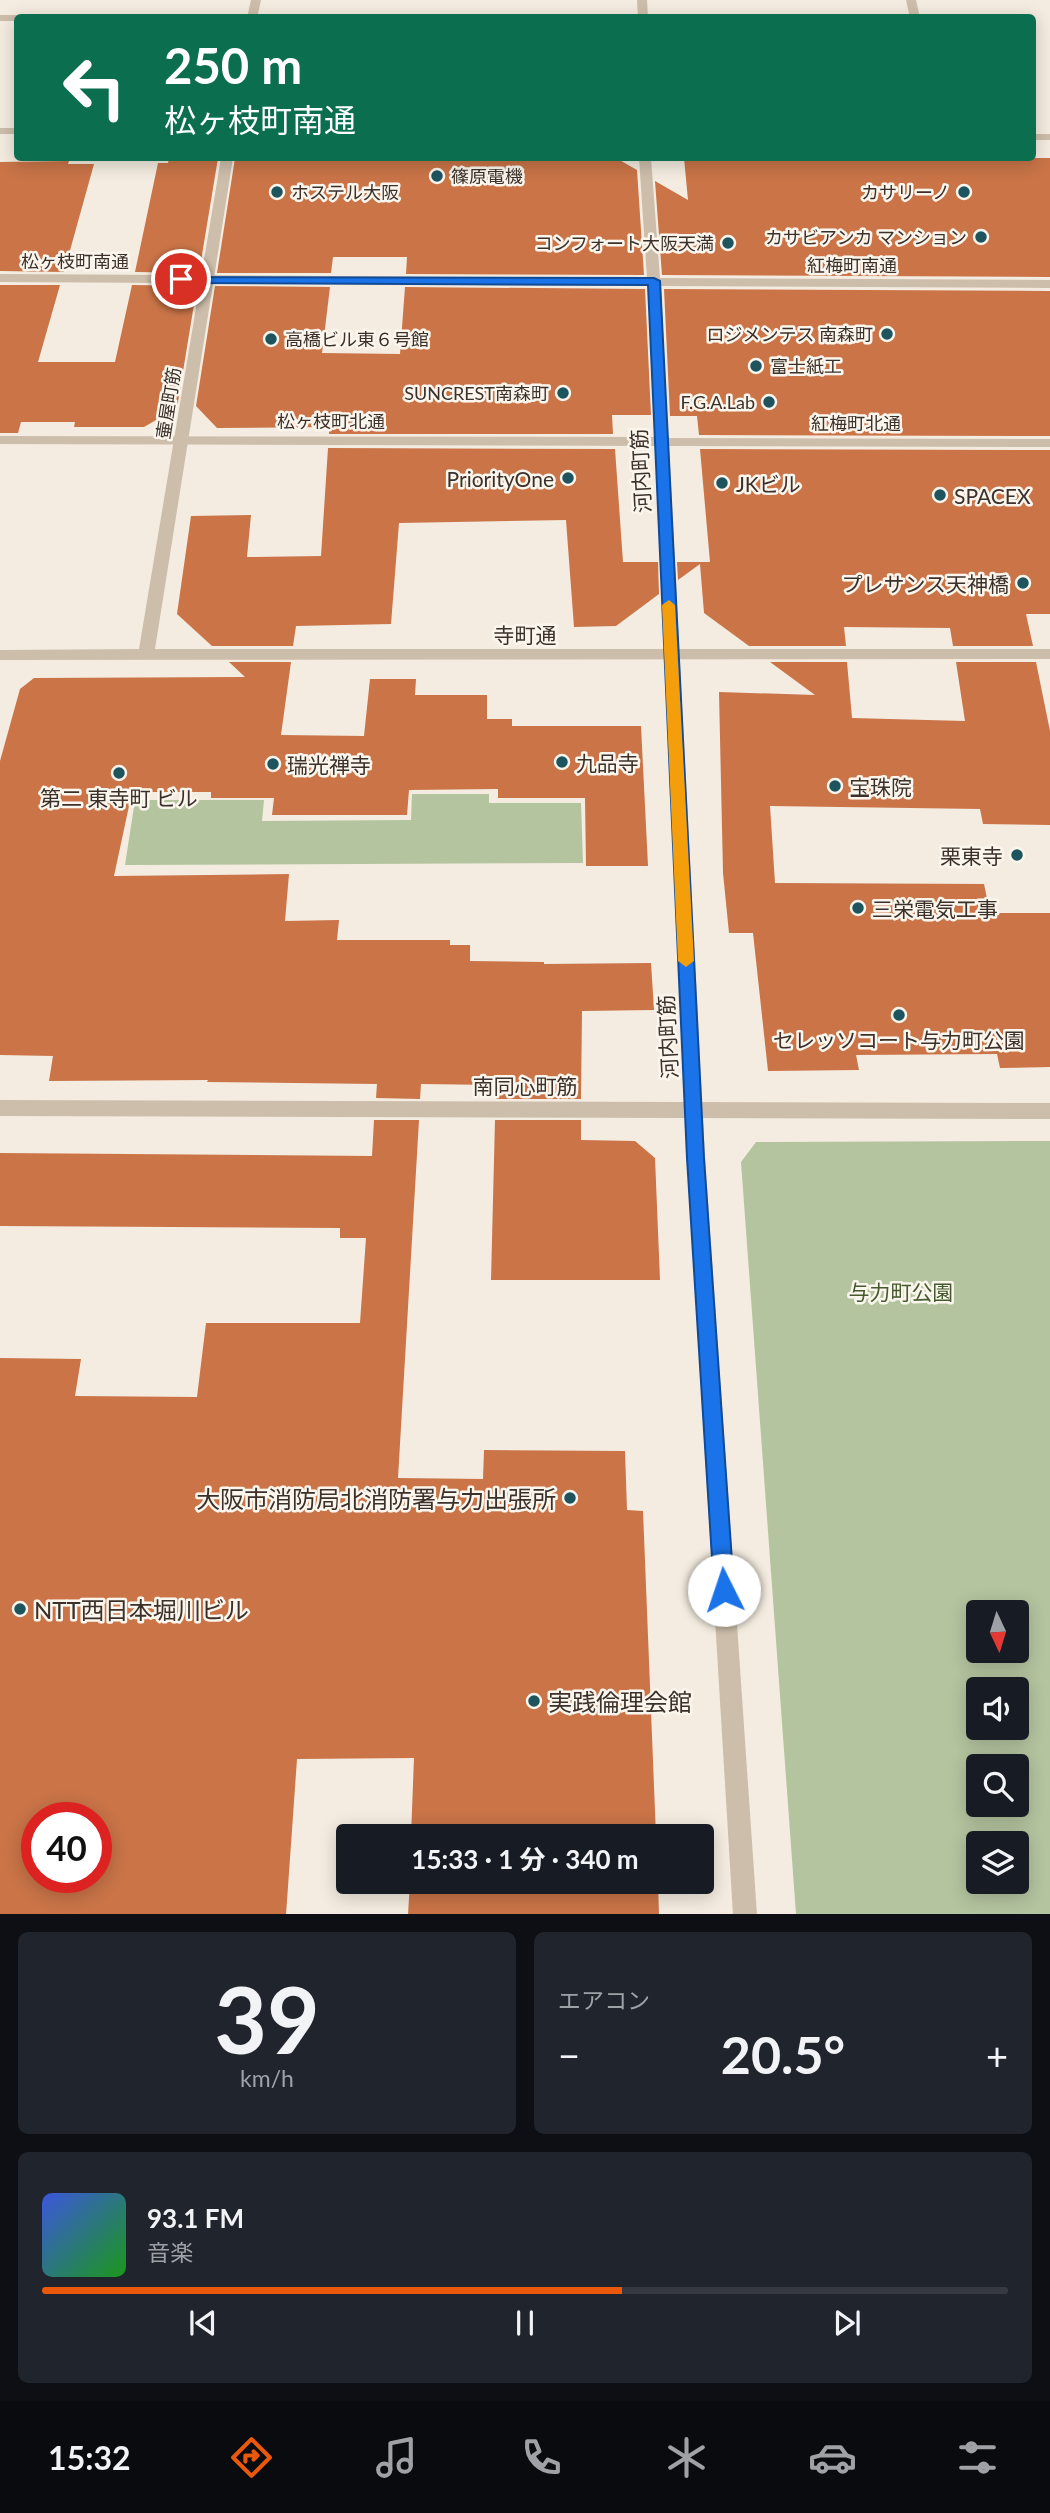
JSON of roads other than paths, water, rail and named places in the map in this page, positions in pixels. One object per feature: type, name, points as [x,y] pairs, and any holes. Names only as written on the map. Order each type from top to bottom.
[{"type":"street","name":"壷屋町筋","points":[[146,655],[227,161]]},
{"type":"street","name":"河内町筋","points":[[645,161],[654,281],[693,1108],[745,1914]]},
{"type":"street","name":"松ヶ枝町南通","points":[[0,278],[654,281]]},
{"type":"street","name":"紅梅町南通","points":[[654,281],[1050,284]]},
{"type":"street","name":"松ヶ枝町北通","points":[[0,440],[661,442]]},
{"type":"street","name":"紅梅町北通","points":[[661,442],[1050,443]]},
{"type":"street","name":"寺町通","points":[[0,655],[1050,654]]},
{"type":"street","name":"南同心町筋","points":[[0,1108],[1050,1111]]},
{"type":"place","name":"篠原電機","points":[[437,176]]},
{"type":"place","name":"ホステル大阪","points":[[277,192]]},
{"type":"place","name":"カサリーノ","points":[[964,192]]},
{"type":"place","name":"カサビアンカ マンション","points":[[981,237]]},
{"type":"place","name":"コンフォート大阪天満","points":[[728,243]]},
{"type":"place","name":"ロジメンテス 南森町","points":[[887,334]]},
{"type":"place","name":"高橋ビル東６号館","points":[[271,339]]},
{"type":"place","name":"富士紙工","points":[[756,366]]},
{"type":"place","name":"SUNCREST南森町","points":[[563,393]]},
{"type":"place","name":"F.G.A.Lab","points":[[769,402]]},
{"type":"place","name":"PriorityOne","points":[[568,478]]},
{"type":"place","name":"JKビル","points":[[722,483]]},
{"type":"place","name":"SPACEX","points":[[940,495]]},
{"type":"place","name":"プレサンス天神橋","points":[[1023,583]]},
{"type":"place","name":"九品寺","points":[[562,762]]},
{"type":"place","name":"瑞光禅寺","points":[[273,764]]},
{"type":"place","name":"第二 東寺町 ビル","points":[[119,773]]},
{"type":"place","name":"宝珠院","points":[[835,786]]},
{"type":"place","name":"栗東寺","points":[[1017,855]]},
{"type":"place","name":"三栄電気工事","points":[[858,908]]},
{"type":"place","name":"セレッソコート与力町公園","points":[[899,1015]]},
{"type":"place","name":"大阪市消防局北消防署与力出張所","points":[[570,1498]]},
{"type":"place","name":"NTT西日本堀川ビル","points":[[20,1609]]},
{"type":"place","name":"実践倫理会館","points":[[534,1701]]},
{"type":"park label","name":"与力町公園","points":[[901,1291]]}]
